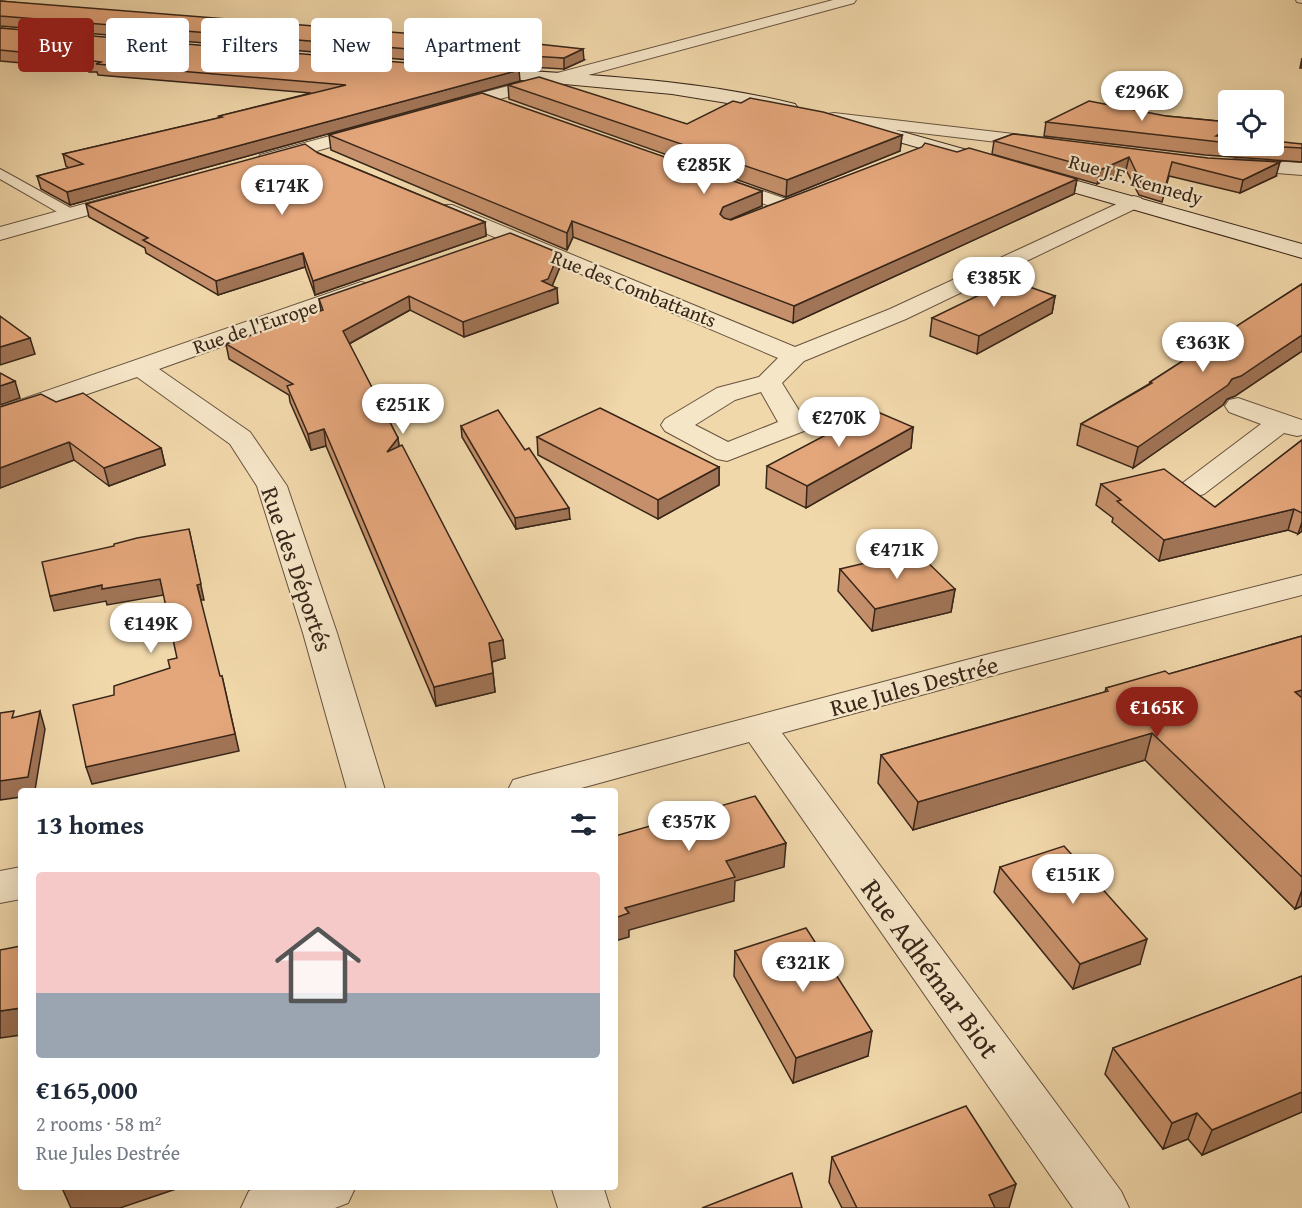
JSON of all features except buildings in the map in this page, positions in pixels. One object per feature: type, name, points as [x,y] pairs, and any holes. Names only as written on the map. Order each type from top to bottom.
[{"type":"street","points":[[424,115],[849,0]]},
{"type":"street","name":"Rue J.F. Kennedy","points":[[480,72],[569,77],[693,92],[807,112],[1302,251]]},
{"type":"street","points":[[482,98],[509,108]]},
{"type":"street","points":[[834,118],[1062,145]]},
{"type":"street","points":[[253,163],[390,124]]},
{"type":"street","points":[[309,147],[338,164]]},
{"type":"street","points":[[1216,163],[1302,169]]},
{"type":"street","points":[[699,175],[788,207]]},
{"type":"street","points":[[0,234],[152,191]]},
{"type":"street","points":[[759,218],[809,198]]},
{"type":"street","name":"Rue des Combattants","points":[[424,200],[795,356]]},
{"type":"street","points":[[768,382],[795,356],[898,314],[1134,202]]},
{"type":"street","points":[[476,249],[510,237]]},
{"type":"street","name":"Rue de l'Europe","points":[[0,416],[387,280]]},
{"type":"street","name":"Rue des Déportés","points":[[140,367],[240,438],[272,486],[320,633],[365,788]]},
{"type":"street","points":[[1238,406],[1296,427]]},
{"type":"street","points":[[1194,489],[1296,427]]},
{"type":"street","name":"Rue Jules Destrée","points":[[535,788],[1302,585]]},
{"type":"street","name":"Rue Adhémar Biot","points":[[758,728],[1103,1208]]},
{"type":"street","points":[[0,887],[18,884]]},
{"type":"street","points":[[267,1208],[319,1190]]},
{"type":"street","points":[[578,1190],[584,1208]]},
{"type":"lane","points":[[0,173],[71,214]]}]
